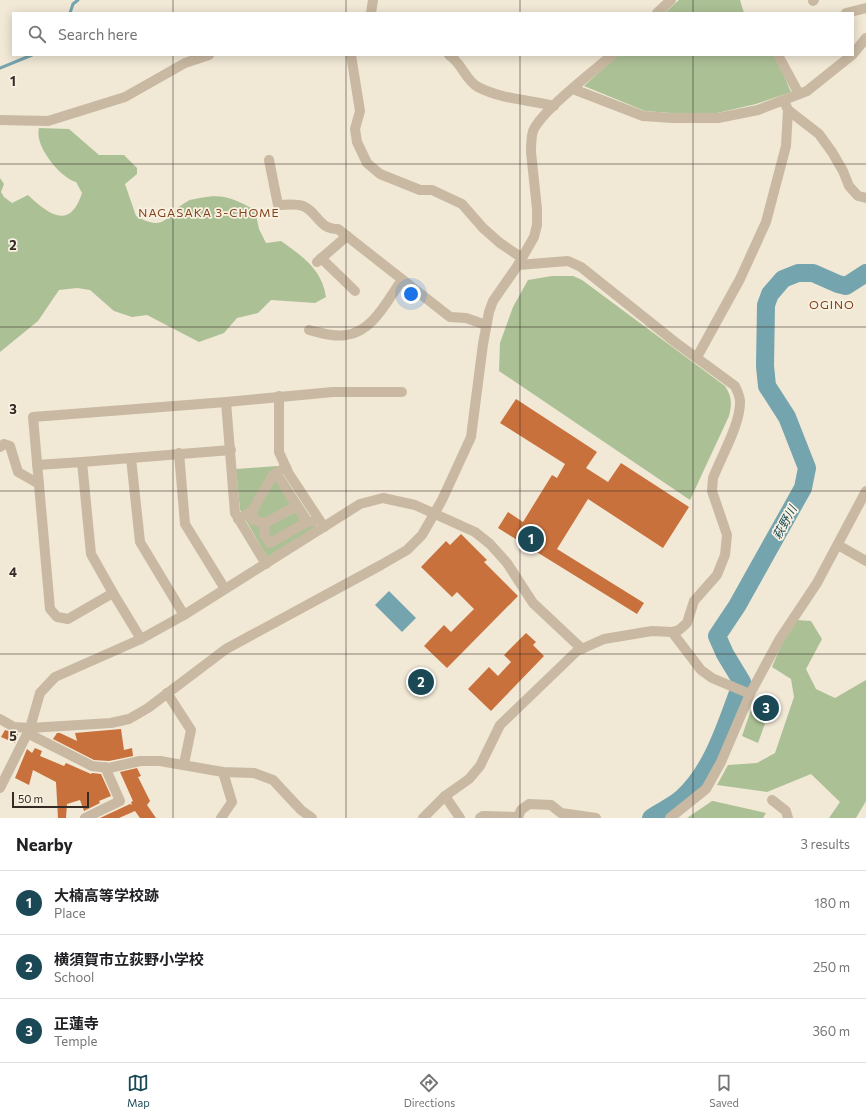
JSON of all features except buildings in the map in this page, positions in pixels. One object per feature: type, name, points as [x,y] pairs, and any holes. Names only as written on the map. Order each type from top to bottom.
[{"type":"street","points":[[371,12],[373,0]]},
{"type":"street","points":[[658,12],[671,0]]},
{"type":"street","points":[[850,12],[866,8]]},
{"type":"street","points":[[854,53],[866,38]]},
{"type":"street","points":[[0,120],[6,118],[48,121],[124,97],[185,63],[206,56]]},
{"type":"street","points":[[351,56],[360,111],[354,129],[357,142],[366,163],[380,174],[420,190],[432,190],[462,204],[483,228],[520,261],[568,261],[581,267],[675,342],[735,386],[740,401],[736,423],[713,478],[712,485],[712,491],[727,535],[725,555],[717,575],[694,601],[686,624],[679,630],[672,632],[652,631],[604,639],[577,651],[500,725],[494,734],[480,766],[469,778],[446,796],[423,818]]},
{"type":"street","points":[[451,56],[456,59],[469,79],[478,87],[512,99],[536,101],[554,106]]},
{"type":"street","points":[[0,719],[14,727],[28,730],[111,723],[129,719],[168,693],[226,649],[407,550],[422,535],[434,515],[471,437],[486,325],[493,301],[534,237],[537,225],[531,140],[534,130],[554,106],[611,56]]},
{"type":"street","points":[[779,56],[799,94]]},
{"type":"street","points":[[573,89],[643,116],[672,118],[718,118],[786,105],[799,94],[808,91],[851,56]]},
{"type":"street","points":[[786,105],[819,134],[843,171],[849,186],[858,196],[866,198]]},
{"type":"street","points":[[697,357],[740,279],[766,222],[786,146],[786,105]]},
{"type":"street","points":[[269,160],[278,205],[301,206],[308,209],[323,225],[330,229],[338,229],[450,318],[466,318],[486,325]]},
{"type":"street","points":[[347,236],[319,260],[354,291]]},
{"type":"street","points":[[309,330],[342,336],[362,329],[373,321],[402,280]]},
{"type":"street","points":[[113,593],[68,619],[57,617],[50,608],[33,417],[333,392],[402,392]]},
{"type":"street","points":[[279,396],[279,452],[286,467],[321,524]]},
{"type":"street","points":[[226,402],[235,513],[266,564]]},
{"type":"street","points":[[0,447],[4,444],[10,446],[18,472],[39,484]]},
{"type":"street","points":[[37,465],[231,450]]},
{"type":"street","points":[[180,454],[186,524],[226,589]]},
{"type":"street","points":[[131,458],[140,542],[184,615]]},
{"type":"street","points":[[82,462],[91,554],[141,639]]},
{"type":"street","points":[[238,519],[252,511],[276,472],[286,467]]},
{"type":"street","points":[[276,472],[306,522]]},
{"type":"street","points":[[670,818],[706,789],[721,762],[750,694],[779,640],[817,583],[866,492]]},
{"type":"street","points":[[0,788],[28,730],[40,693],[55,677],[141,639],[184,615],[266,564],[321,524],[360,504],[383,498],[415,505],[434,515],[450,520],[475,532],[490,544],[507,563],[533,603],[582,649]]},
{"type":"street","points":[[252,511],[253,520],[265,523],[297,506]]},
{"type":"street","points":[[265,523],[264,534],[270,543],[306,522],[321,524]]},
{"type":"street","points":[[838,545],[866,561]]},
{"type":"street","points":[[672,632],[702,670],[712,678],[750,694]]},
{"type":"street","points":[[168,693],[191,730],[184,764]]},
{"type":"street","points":[[28,730],[92,766],[105,768],[140,761],[184,764],[223,772],[254,773],[273,780],[301,810],[312,818]]},
{"type":"street","points":[[85,818],[102,814],[120,801],[105,768]]},
{"type":"street","points":[[221,818],[232,802],[223,772]]},
{"type":"street","points":[[446,796],[460,818]]},
{"type":"street","points":[[772,800],[786,811],[788,818]]},
{"type":"street","points":[[480,818],[483,816],[518,818],[521,810],[529,804],[551,805],[561,813],[596,818]]},
{"type":"green space","points":[[679,0],[740,0],[744,12],[666,12]]},
{"type":"green space","points":[[617,56],[775,56],[791,92],[756,104],[717,113],[671,113],[645,111],[584,86]]},
{"type":"green space","points":[[39,128],[69,129],[99,155],[124,155],[137,168],[137,174],[125,184],[136,216],[146,221],[154,223],[160,222],[165,220],[180,206],[192,199],[216,196],[229,198],[255,210],[259,229],[266,243],[281,241],[310,264],[316,271],[324,287],[326,297],[315,303],[271,300],[258,313],[237,318],[224,333],[199,342],[147,315],[132,317],[114,311],[90,290],[77,288],[59,290],[38,321],[0,352],[0,178],[4,184],[1,192],[4,197],[12,203],[28,195],[43,208],[58,215],[65,215],[71,212],[77,205],[82,193],[76,182],[63,174],[44,152],[38,135]]},
{"type":"green space","points":[[552,276],[573,276],[582,280],[725,386],[731,401],[729,416],[690,500],[499,371],[500,343],[513,307],[528,280]]},
{"type":"green space","points":[[277,466],[317,527],[267,557],[240,510],[236,469]]},
{"type":"green space","points":[[797,620],[811,621],[822,639],[806,669],[816,689],[835,698],[866,680],[866,801],[856,818],[829,818],[840,802],[811,774],[767,792],[717,785],[728,765],[757,763],[775,753],[794,697],[791,679],[772,667],[782,643]]},
{"type":"green space","points":[[751,710],[767,718],[758,743],[742,736]]},
{"type":"green space","points":[[712,801],[766,813],[763,818],[687,818]]},
{"type":"water","points":[[389,591],[416,618],[402,632],[375,605]]},
{"type":"waterway","points":[[70,12],[73,4],[78,0]]},
{"type":"waterway","points":[[0,68],[30,56]]},
{"type":"waterway","name":"萩野川","points":[[651,818],[682,798],[693,786],[703,773],[718,744],[742,682],[725,654],[717,636],[737,606],[803,488],[807,468],[787,417],[767,386],[765,366],[766,305],[770,294],[783,279],[798,273],[813,273],[846,286],[866,273]]},
{"type":"place","name":"大楠高等学校跡","points":[[531,539]]},
{"type":"place","name":"横須賀市立荻野小学校","points":[[421,682]]},
{"type":"place","name":"正蓮寺","points":[[766,708]]},
{"type":"district","name":"NAGASAKA 3-CHOME","points":[[209,212]]},
{"type":"district","name":"OGINO","points":[[832,304]]}]
